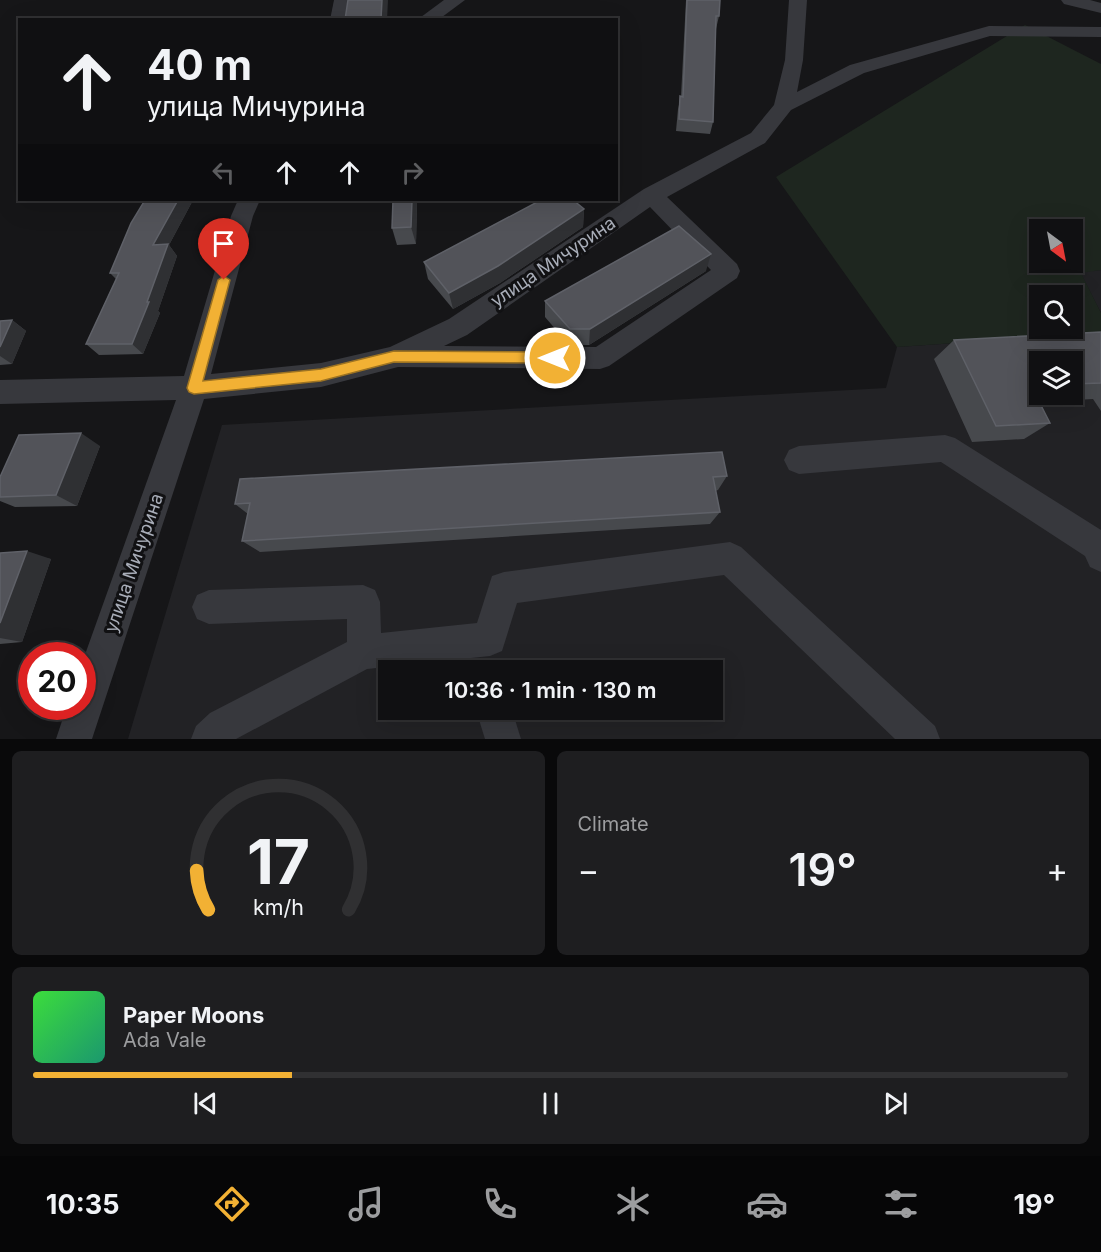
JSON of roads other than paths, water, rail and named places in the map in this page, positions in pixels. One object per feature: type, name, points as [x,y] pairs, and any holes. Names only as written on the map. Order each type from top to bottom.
[{"type":"street","points":[[339,18],[343,0]]},
{"type":"street","points":[[428,18],[456,0]]},
{"type":"street","name":"улица Мичурина","points":[[194,388],[321,375],[394,357],[458,327],[652,195],[758,138],[784,106],[794,60],[798,0]]},
{"type":"street","points":[[1070,0],[1101,8]]},
{"type":"street","points":[[784,106],[857,69],[989,31],[1101,32]]},
{"type":"street","points":[[394,357],[600,358],[728,271],[652,195]]},
{"type":"street","name":"улица Мичурина","points":[[74,739],[194,388],[242,216],[249,201]]},
{"type":"street","points":[[0,392],[194,388]]},
{"type":"street","points":[[799,460],[945,448],[1096,545],[1101,556]]},
{"type":"street","points":[[209,739],[223,726],[364,652],[490,639],[504,588],[730,558],[922,739]]},
{"type":"street","points":[[209,607],[363,602],[364,652]]},
{"type":"street","points":[[497,720],[503,739]]}]
